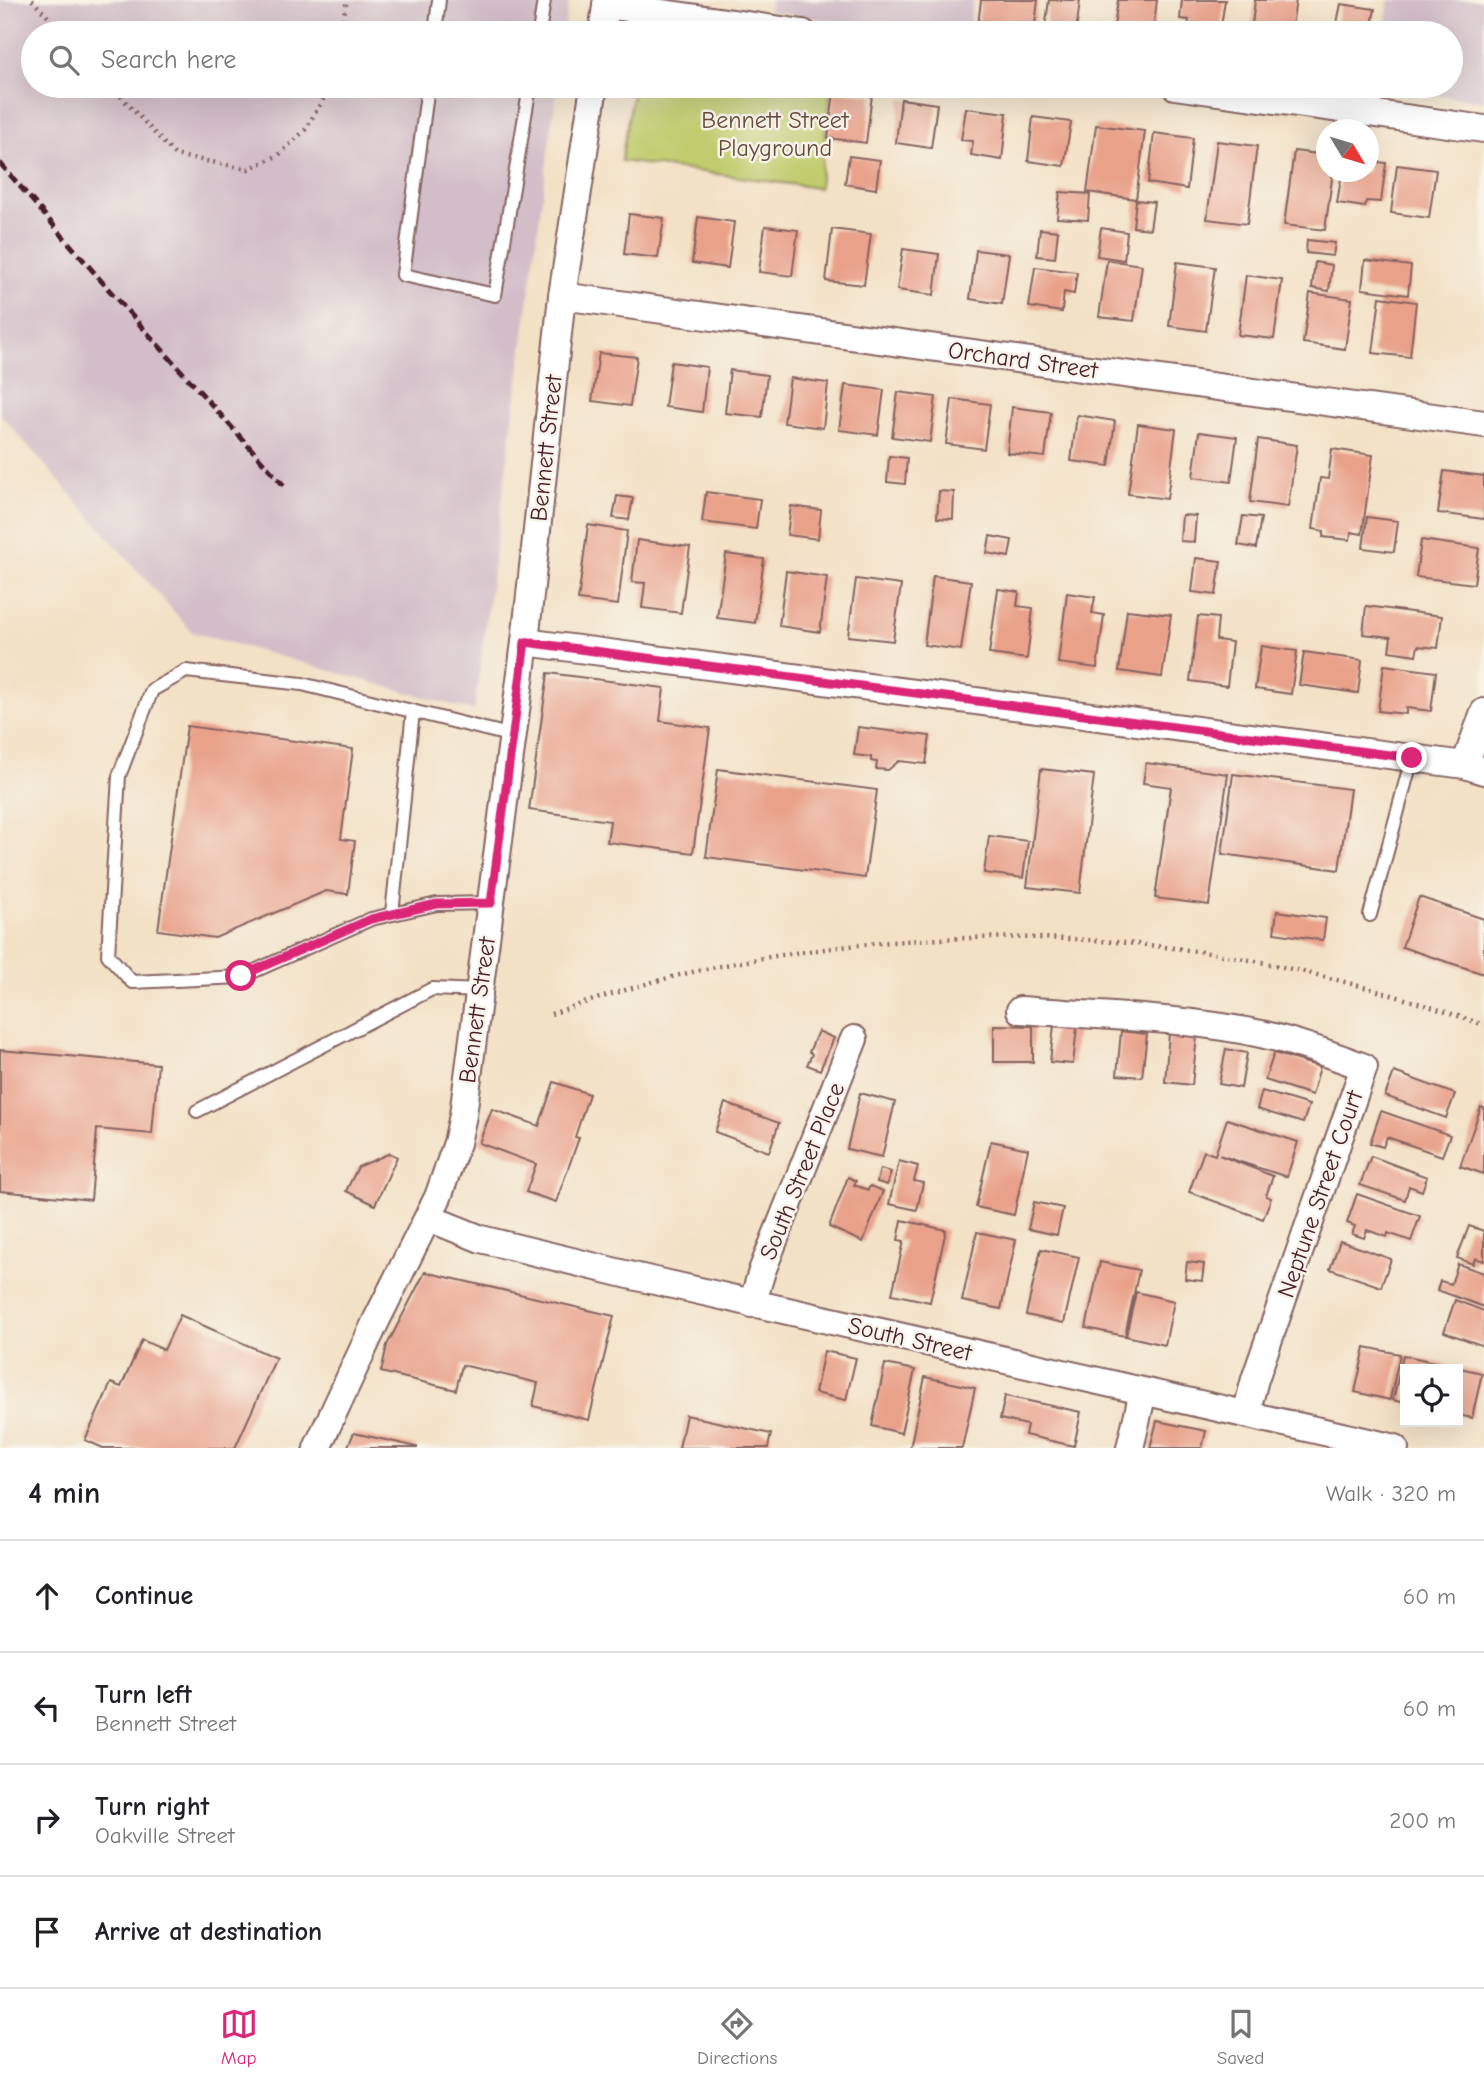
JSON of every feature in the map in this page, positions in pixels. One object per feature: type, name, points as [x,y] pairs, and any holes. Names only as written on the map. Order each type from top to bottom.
[{"type":"street","points":[[604,21],[606,3],[724,21]]},
{"type":"street","name":"Bennett Street","points":[[317,1448],[377,1319],[429,1218],[459,1133],[525,642],[562,296],[592,98]]},
{"type":"street","points":[[1259,98],[1484,130]]},
{"type":"street","name":"Orchard Street","points":[[562,296],[1484,424]]},
{"type":"street","points":[[525,642],[1475,768],[1484,712]]},
{"type":"street","name":"Neptune Street Court","points":[[1020,1010],[1143,1017],[1231,1029],[1298,1044],[1364,1067],[1255,1379],[1246,1414]]},
{"type":"street","name":"South Street Place","points":[[752,1304],[762,1271],[854,1039]]},
{"type":"street","name":"South Street","points":[[429,1218],[481,1239],[752,1304],[1395,1448]]},
{"type":"street","points":[[1130,1448],[1143,1392]]},
{"type":"lane","points":[[436,21],[439,0]]},
{"type":"lane","points":[[541,21],[544,0]]},
{"type":"lane","points":[[426,98],[403,275],[495,295],[528,98]]},
{"type":"lane","points":[[491,903],[437,904],[371,919],[241,976],[132,982],[108,955],[119,776],[152,691],[186,671],[302,684],[513,736]]},
{"type":"lane","points":[[392,914],[413,711]]},
{"type":"lane","points":[[1370,915],[1412,758]]},
{"type":"lane","points":[[197,1111],[432,989],[480,991]]},
{"type":"path","points":[[32,0],[52,21]]},
{"type":"path","points":[[343,21],[347,0]]},
{"type":"path","points":[[122,98],[175,155],[248,169],[279,155],[305,130],[324,98]]},
{"type":"path","points":[[551,1014],[687,973],[807,952],[917,941],[1033,939],[1144,945],[1259,962],[1397,996],[1484,1025]]},
{"type":"shaded area","points":[[0,0],[569,0],[566,21],[21,21],[21,98],[555,98],[474,711],[192,632],[0,414]]},
{"type":"shaded area","points":[[770,0],[973,0],[970,21],[831,21],[769,11]]},
{"type":"shaded area","points":[[1389,0],[1484,0],[1484,101],[1461,98],[1463,21],[1386,21]]},
{"type":"green space","name":"Bennett Street Playground","points":[[632,98],[830,98],[819,188],[621,161]]},
{"type":"building","points":[[981,0],[1038,0],[1035,21],[978,21]]},
{"type":"building","points":[[1049,0],[1080,0],[1077,21],[1046,21]]},
{"type":"building","points":[[1118,0],[1157,0],[1154,21],[1115,21]]},
{"type":"building","points":[[1182,0],[1225,0],[1222,21],[1180,19]]},
{"type":"building","points":[[1255,0],[1296,0],[1293,21],[1252,21]]},
{"type":"building","points":[[1341,4],[1375,9],[1373,21],[1337,21]]},
{"type":"building","points":[[833,98],[872,98],[866,143],[828,138]]},
{"type":"building","points":[[901,99],[937,104],[931,148],[896,143]]},
{"type":"building","points":[[966,108],[1007,113],[1002,160],[971,155],[973,141],[961,140]]},
{"type":"building","points":[[1033,117],[1071,122],[1064,166],[1028,161]]},
{"type":"building","points":[[1096,125],[1145,131],[1136,199],[1087,192]]},
{"type":"building","points":[[1154,133],[1193,138],[1187,189],[1148,183]]},
{"type":"building","points":[[1217,141],[1257,146],[1247,224],[1207,219]]},
{"type":"building","points":[[1294,151],[1316,154],[1316,182],[1332,182],[1325,230],[1284,225]]},
{"type":"building","points":[[849,156],[880,160],[876,189],[845,184]]},
{"type":"building","points":[[1379,162],[1386,163],[1381,202],[1366,201],[1365,207],[1337,203],[1340,182],[1379,182]]},
{"type":"building","points":[[1397,165],[1436,170],[1429,218],[1391,213]]},
{"type":"building","points":[[1060,192],[1090,194],[1088,220],[1057,218]]},
{"type":"building","points":[[1136,200],[1154,202],[1150,229],[1133,227]]},
{"type":"building","points":[[629,214],[664,218],[658,258],[624,254]]},
{"type":"building","points":[[698,217],[734,222],[728,268],[692,263]]},
{"type":"building","points":[[765,226],[798,230],[792,276],[759,272]]},
{"type":"building","points":[[1101,228],[1127,232],[1124,260],[1097,256]]},
{"type":"building","points":[[832,229],[871,234],[864,285],[826,281]]},
{"type":"building","points":[[1040,229],[1058,231],[1055,258],[1037,256]]},
{"type":"building","points":[[1307,240],[1335,243],[1333,256],[1306,253]]},
{"type":"building","points":[[903,249],[939,254],[934,295],[897,290]]},
{"type":"building","points":[[976,250],[1009,254],[1002,304],[970,299]]},
{"type":"building","points":[[1107,260],[1142,265],[1134,321],[1099,317]]},
{"type":"building","points":[[1365,260],[1411,266],[1408,295],[1362,289]]},
{"type":"building","points":[[1177,262],[1215,267],[1206,331],[1169,326]]},
{"type":"building","points":[[1315,262],[1332,265],[1329,291],[1312,288]]},
{"type":"building","points":[[1035,267],[1077,272],[1074,294],[1064,292],[1062,312],[1029,307]]},
{"type":"building","points":[[1246,275],[1282,280],[1274,339],[1238,335]]},
{"type":"building","points":[[1310,293],[1352,299],[1345,349],[1303,343]]},
{"type":"building","points":[[1380,297],[1416,302],[1410,357],[1373,353]]},
{"type":"building","points":[[599,353],[637,357],[630,406],[592,401]]},
{"type":"building","points":[[671,362],[707,367],[702,412],[665,407]]},
{"type":"building","points":[[730,370],[767,375],[762,417],[725,413]]},
{"type":"building","points":[[790,378],[828,383],[823,428],[784,423]]},
{"type":"building","points":[[845,385],[884,390],[878,435],[839,430]]},
{"type":"building","points":[[898,392],[936,397],[930,442],[892,437]]},
{"type":"building","points":[[952,399],[990,404],[984,449],[946,444]]},
{"type":"building","points":[[1012,407],[1051,412],[1045,457],[1007,453]]},
{"type":"building","points":[[1077,415],[1115,421],[1109,466],[1071,461]]},
{"type":"building","points":[[1138,424],[1176,429],[1167,499],[1128,494]]},
{"type":"building","points":[[1199,432],[1237,437],[1231,482],[1193,477]]},
{"type":"building","points":[[1258,439],[1297,445],[1288,507],[1250,502]]},
{"type":"building","points":[[1332,449],[1373,455],[1362,534],[1351,532],[1350,540],[1323,537],[1324,531],[1313,529],[1320,478],[1328,479]]},
{"type":"building","points":[[889,456],[907,458],[905,484],[887,482]]},
{"type":"building","points":[[1444,471],[1484,476],[1484,519],[1438,513]]},
{"type":"building","points":[[939,491],[954,492],[953,519],[937,518]]},
{"type":"building","points":[[706,492],[760,499],[756,529],[702,522]]},
{"type":"building","points":[[617,496],[633,498],[629,520],[613,518]]},
{"type":"building","points":[[791,506],[821,510],[818,539],[787,535]]},
{"type":"building","points":[[1182,515],[1196,516],[1194,542],[1180,541]]},
{"type":"building","points":[[1243,516],[1261,518],[1256,548],[1238,545]]},
{"type":"building","points":[[1367,517],[1398,521],[1394,552],[1363,548]]},
{"type":"building","points":[[588,525],[627,531],[618,605],[578,600]]},
{"type":"building","points":[[990,536],[1012,540],[1009,557],[987,553]]},
{"type":"building","points":[[637,540],[690,547],[681,613],[642,608],[645,583],[632,582]]},
{"type":"building","points":[[1421,540],[1479,548],[1474,584],[1416,577]]},
{"type":"building","points":[[726,554],[764,559],[755,623],[717,618]]},
{"type":"building","points":[[1196,558],[1221,561],[1216,595],[1192,592]]},
{"type":"building","points":[[786,571],[827,577],[820,632],[779,626]]},
{"type":"building","points":[[933,576],[971,581],[961,650],[924,645]]},
{"type":"building","points":[[856,579],[901,585],[893,641],[848,636]]},
{"type":"building","points":[[998,589],[1019,592],[1017,606],[1033,608],[1027,659],[989,654]]},
{"type":"building","points":[[1067,593],[1095,597],[1092,613],[1104,615],[1097,668],[1058,663]]},
{"type":"building","points":[[1366,606],[1442,616],[1438,648],[1418,646],[1416,655],[1389,651],[1391,637],[1363,634]]},
{"type":"building","points":[[1127,610],[1171,615],[1162,677],[1119,671]]},
{"type":"building","points":[[1198,616],[1218,618],[1216,640],[1232,642],[1227,686],[1190,681]]},
{"type":"building","points":[[1261,646],[1297,651],[1291,694],[1255,689]]},
{"type":"building","points":[[1304,652],[1362,660],[1358,693],[1299,685]]},
{"type":"building","points":[[1384,665],[1436,672],[1431,711],[1406,708],[1406,714],[1378,711]]},
{"type":"building","points":[[548,673],[664,688],[660,721],[710,728],[693,853],[607,842],[610,821],[529,810]]},
{"type":"building","points":[[187,726],[353,749],[341,839],[355,841],[348,894],[326,891],[215,938],[158,930]]},
{"type":"building","points":[[858,727],[930,736],[926,764],[899,761],[888,770],[876,769],[877,762],[871,761],[871,757],[854,755]]},
{"type":"building","points":[[1146,763],[1228,774],[1209,905],[1155,898],[1171,787],[1143,783]]},
{"type":"building","points":[[718,769],[877,790],[865,878],[706,857]]},
{"type":"building","points":[[1041,769],[1094,775],[1080,893],[1027,887]]},
{"type":"building","points":[[1233,774],[1350,789],[1339,870],[1222,854]]},
{"type":"building","points":[[989,836],[1028,841],[1023,878],[984,873]]},
{"type":"building","points":[[1419,897],[1484,919],[1484,974],[1402,947]]},
{"type":"building","points":[[1277,911],[1326,918],[1323,940],[1274,933]]},
{"type":"building","points":[[994,1025],[1033,1026],[1033,1062],[994,1062]]},
{"type":"building","points":[[1054,1025],[1077,1027],[1073,1064],[1050,1062]]},
{"type":"building","points":[[818,1031],[834,1038],[820,1070],[807,1065]]},
{"type":"building","points":[[1121,1031],[1147,1034],[1142,1077],[1117,1075]]},
{"type":"building","points":[[1169,1033],[1197,1036],[1192,1085],[1165,1082]]},
{"type":"building","points":[[1226,1049],[1247,1053],[1241,1088],[1219,1084]]},
{"type":"building","points":[[0,1050],[158,1064],[152,1134],[97,1129],[91,1200],[0,1191]]},
{"type":"building","points":[[1274,1053],[1320,1067],[1312,1095],[1265,1080]]},
{"type":"building","points":[[1394,1072],[1455,1094],[1446,1118],[1385,1096]]},
{"type":"building","points":[[554,1082],[589,1094],[575,1137],[579,1138],[556,1202],[526,1192],[536,1164],[479,1143],[492,1109],[539,1126]]},
{"type":"building","points":[[1262,1091],[1309,1105],[1303,1123],[1257,1109]]},
{"type":"building","points":[[860,1093],[895,1102],[882,1157],[847,1149]]},
{"type":"building","points":[[725,1103],[779,1123],[769,1152],[715,1132]]},
{"type":"building","points":[[1481,1107],[1484,1108],[1484,1174],[1460,1166]]},
{"type":"building","points":[[1381,1111],[1450,1135],[1442,1156],[1387,1137],[1383,1147],[1370,1143]]},
{"type":"building","points":[[1227,1119],[1298,1142],[1287,1177],[1219,1155],[1273,1176],[1266,1196],[1271,1198],[1263,1219],[1189,1192],[1204,1151],[1215,1155]]},
{"type":"building","points":[[991,1141],[1028,1149],[1014,1215],[976,1207]]},
{"type":"building","points":[[390,1153],[397,1157],[375,1205],[346,1191],[358,1167]]},
{"type":"building","points":[[1371,1156],[1427,1177],[1422,1191],[1409,1186],[1405,1200],[1360,1185]]},
{"type":"building","points":[[899,1161],[918,1166],[914,1181],[923,1183],[917,1210],[889,1204]]},
{"type":"building","points":[[880,1169],[891,1172],[887,1185],[877,1182]]},
{"type":"building","points":[[848,1177],[856,1181],[854,1185],[868,1190],[870,1186],[883,1191],[863,1242],[829,1227]]},
{"type":"building","points":[[1357,1194],[1420,1216],[1411,1241],[1388,1233],[1387,1237],[1367,1230],[1364,1238],[1352,1234],[1355,1226],[1347,1223]]},
{"type":"building","points":[[1034,1202],[1063,1208],[1057,1235],[1028,1229]]},
{"type":"building","points":[[902,1220],[946,1230],[930,1302],[892,1294],[904,1241],[898,1240]]},
{"type":"building","points":[[1469,1226],[1484,1231],[1484,1261],[1475,1258],[1473,1264],[1457,1258]]},
{"type":"building","points":[[977,1232],[1016,1240],[1001,1309],[962,1301]]},
{"type":"building","points":[[1340,1241],[1391,1259],[1381,1287],[1330,1269]]},
{"type":"building","points":[[1041,1249],[1079,1257],[1064,1323],[1026,1315]]},
{"type":"building","points":[[1100,1262],[1139,1270],[1125,1336],[1086,1328]]},
{"type":"building","points":[[1187,1262],[1204,1264],[1202,1281],[1185,1279]]},
{"type":"building","points":[[1458,1264],[1484,1273],[1484,1307],[1437,1290],[1440,1281],[1451,1284]]},
{"type":"building","points":[[425,1272],[614,1316],[589,1420],[533,1406],[538,1383],[462,1365],[456,1390],[381,1372],[387,1345]]},
{"type":"building","points":[[1136,1292],[1174,1301],[1165,1345],[1126,1336]]},
{"type":"building","points":[[1455,1300],[1484,1311],[1484,1346],[1444,1332]]},
{"type":"building","points":[[180,1315],[276,1358],[235,1448],[103,1448],[85,1440],[111,1383],[121,1387],[142,1340],[164,1350]]},
{"type":"building","points":[[1365,1347],[1400,1354],[1390,1400],[1355,1392]]},
{"type":"building","points":[[824,1351],[856,1358],[846,1400],[815,1393]]},
{"type":"building","points":[[1403,1355],[1442,1364],[1401,1364]]},
{"type":"building","points":[[885,1364],[915,1370],[901,1433],[872,1426]]},
{"type":"building","points":[[1400,1368],[1400,1402],[1393,1400]]},
{"type":"building","points":[[1463,1369],[1482,1373],[1472,1418],[1463,1416]]},
{"type":"building","points":[[925,1377],[975,1388],[962,1448],[910,1448]]},
{"type":"building","points":[[1005,1396],[1081,1412],[1074,1446],[1025,1435],[1027,1425],[1000,1419]]},
{"type":"building","points":[[686,1415],[771,1434],[768,1448],[679,1448]]},
{"type":"building","points":[[1157,1421],[1206,1431],[1202,1448],[1150,1448]]},
{"type":"building","points":[[354,1433],[417,1447],[417,1448],[347,1448]]},
{"type":"railway","points":[[0,163],[116,298],[287,489]]},
{"type":"route","points":[[241,976],[371,919],[437,904],[491,903],[525,642],[1412,758]]}]
